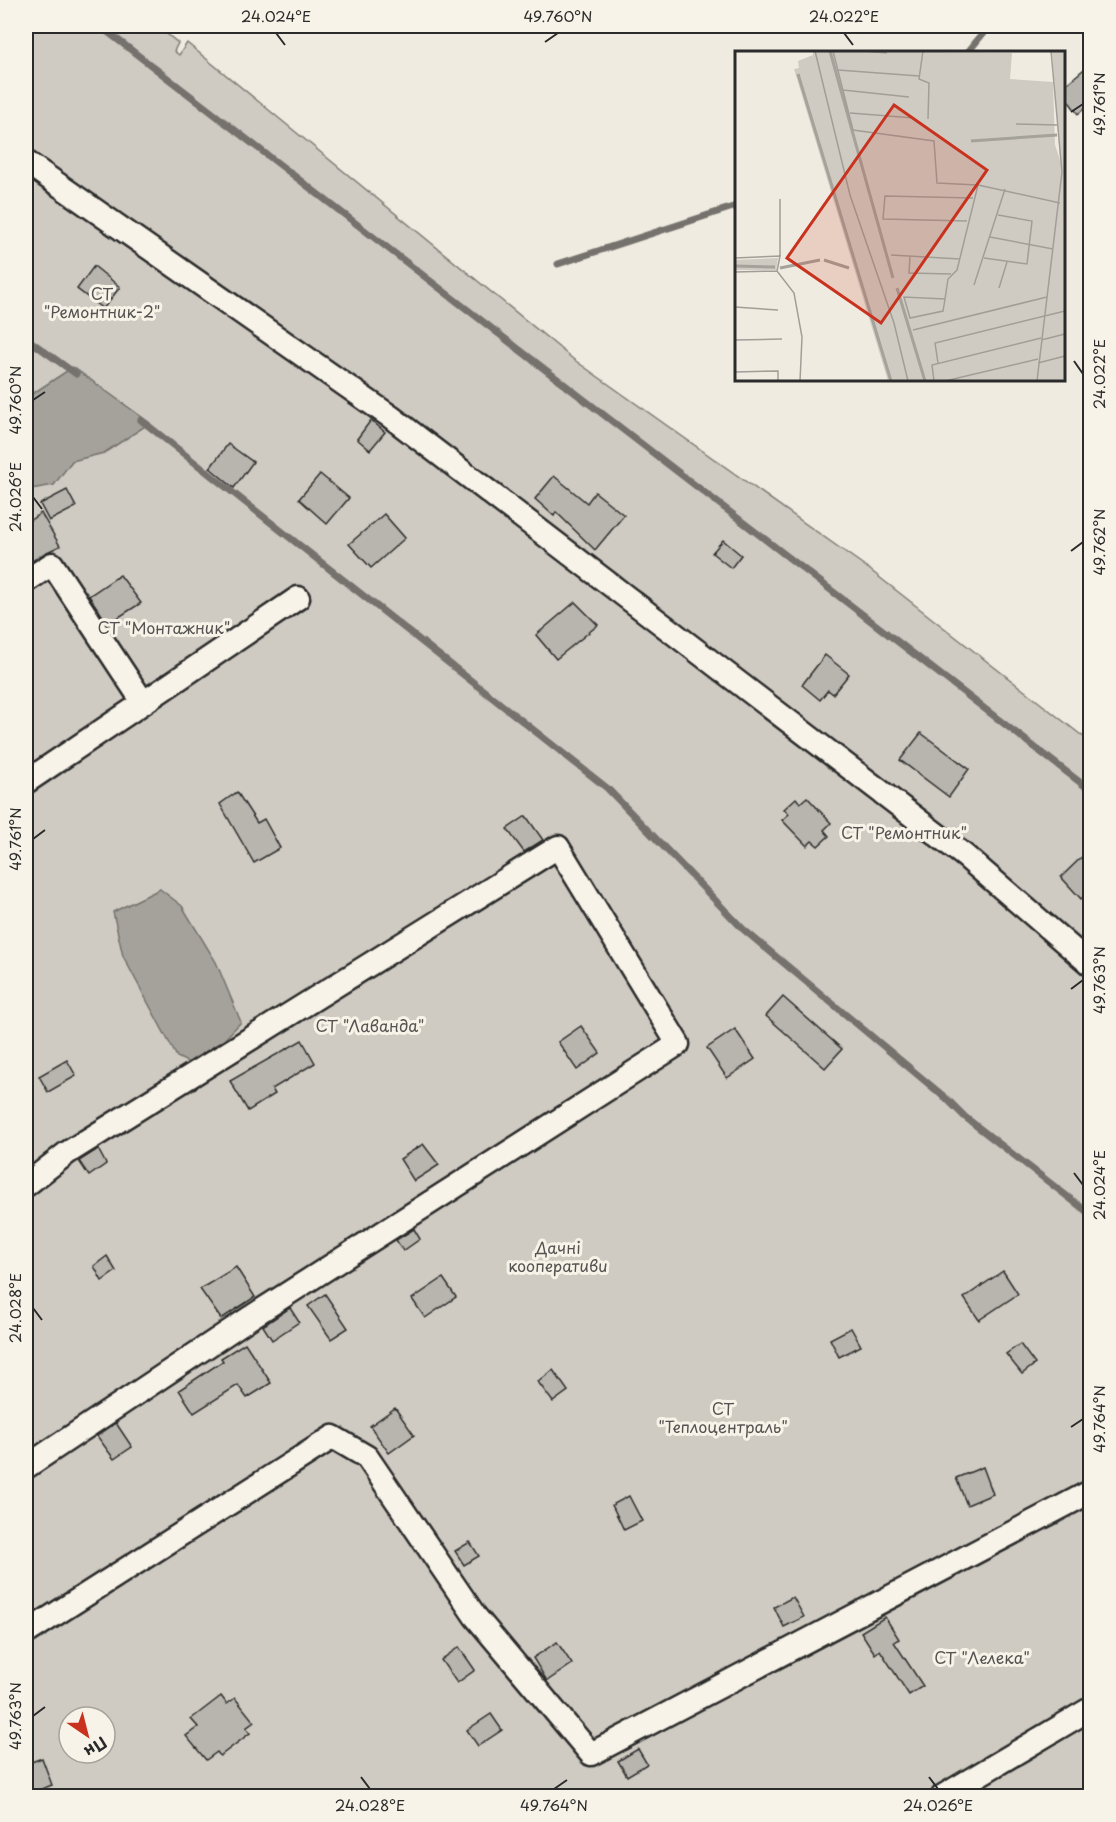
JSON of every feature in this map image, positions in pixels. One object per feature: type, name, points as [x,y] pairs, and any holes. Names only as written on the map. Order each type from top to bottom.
[{"type":"street","points":[[26,162],[391,417],[964,856],[1090,964]]},
{"type":"street","points":[[26,581],[52,564],[143,702]]},
{"type":"street","points":[[26,782],[298,598]]},
{"type":"street","points":[[26,1185],[67,1153],[558,847],[678,1044],[248,1319],[26,1467]]},
{"type":"street","points":[[26,1633],[333,1437],[367,1457],[475,1616],[591,1754],[1090,1492]]},
{"type":"street","points":[[943,1797],[1090,1709]]},
{"type":"green space","name":"Дачні кооперативи","points":[[26,26],[157,26],[178,43],[174,51],[179,55],[187,43],[573,359],[865,566],[1090,742],[1090,1796],[26,1796]]},
{"type":"shaded area","points":[[73,367],[150,423],[104,453],[72,461],[54,485],[31,489],[26,486],[26,398]]},
{"type":"shaded area","points":[[160,889],[182,906],[216,962],[241,1022],[223,1041],[189,1063],[177,1057],[123,956],[113,912]]},
{"type":"building","points":[[1090,64],[1090,104],[1078,114],[1065,96],[1065,85]]},
{"type":"building","points":[[94,266],[120,287],[103,309],[77,289]]},
{"type":"building","points":[[371,420],[385,432],[370,450],[357,439]]},
{"type":"building","points":[[228,444],[253,462],[234,488],[210,468]]},
{"type":"building","points":[[320,474],[349,498],[327,524],[299,499]]},
{"type":"building","points":[[554,476],[587,503],[595,492],[624,515],[595,550],[556,512],[554,516],[535,499]]},
{"type":"building","points":[[67,490],[76,507],[49,521],[40,504]]},
{"type":"building","points":[[41,513],[60,546],[26,565],[26,523]]},
{"type":"building","points":[[384,514],[405,538],[371,568],[349,544]]},
{"type":"building","points":[[723,540],[741,555],[731,568],[712,553]]},
{"type":"building","points":[[120,575],[141,603],[108,624],[89,596]]},
{"type":"building","points":[[575,602],[598,625],[556,659],[536,635]]},
{"type":"building","points":[[825,655],[849,674],[833,694],[828,690],[820,700],[802,685]]},
{"type":"building","points":[[921,733],[969,769],[949,797],[900,760]]},
{"type":"building","points":[[237,792],[257,823],[264,819],[280,848],[254,863],[220,804]]},
{"type":"building","points":[[807,797],[831,823],[824,830],[829,836],[818,846],[812,841],[807,846],[782,820],[789,814],[784,809],[796,798],[800,803]]},
{"type":"building","points":[[526,816],[543,840],[524,852],[507,829]]},
{"type":"building","points":[[1090,849],[1090,890],[1081,899],[1061,877]]},
{"type":"building","points":[[783,997],[842,1049],[825,1068],[766,1016]]},
{"type":"building","points":[[581,1026],[600,1053],[577,1070],[558,1042]]},
{"type":"building","points":[[735,1029],[755,1059],[727,1078],[707,1048]]},
{"type":"building","points":[[302,1040],[315,1063],[272,1089],[275,1094],[248,1111],[230,1081]]},
{"type":"building","points":[[67,1060],[76,1076],[48,1092],[39,1076]]},
{"type":"building","points":[[423,1144],[439,1165],[414,1181],[400,1159]]},
{"type":"building","points":[[98,1149],[106,1164],[89,1176],[79,1161]]},
{"type":"building","points":[[414,1229],[420,1239],[403,1251],[396,1240]]},
{"type":"building","points":[[107,1256],[116,1271],[102,1281],[94,1266]]},
{"type":"building","points":[[236,1267],[255,1297],[221,1319],[200,1289]]},
{"type":"building","points":[[1003,1271],[1018,1294],[979,1320],[964,1298]]},
{"type":"building","points":[[443,1278],[456,1297],[425,1318],[412,1299]]},
{"type":"building","points":[[325,1294],[348,1328],[331,1339],[308,1306]]},
{"type":"building","points":[[290,1308],[299,1322],[272,1340],[263,1326]]},
{"type":"building","points":[[851,1328],[861,1346],[839,1357],[830,1339]]},
{"type":"building","points":[[245,1343],[271,1383],[247,1398],[238,1385],[194,1413],[179,1390],[223,1361],[221,1358]]},
{"type":"building","points":[[1020,1344],[1035,1364],[1022,1374],[1006,1354]]},
{"type":"building","points":[[553,1370],[568,1391],[553,1402],[538,1382]]},
{"type":"building","points":[[395,1408],[414,1435],[389,1453],[370,1426]]},
{"type":"building","points":[[116,1423],[132,1447],[114,1459],[97,1436]]},
{"type":"building","points":[[983,1467],[993,1494],[967,1505],[956,1478]]},
{"type":"building","points":[[629,1496],[642,1521],[624,1530],[612,1505]]},
{"type":"building","points":[[470,1542],[479,1556],[464,1565],[455,1551]]},
{"type":"building","points":[[793,1597],[804,1617],[784,1627],[774,1607]]},
{"type":"building","points":[[885,1617],[899,1639],[894,1642],[923,1686],[909,1695],[880,1650],[875,1654],[861,1632]]},
{"type":"building","points":[[557,1642],[572,1664],[547,1681],[533,1658]]},
{"type":"building","points":[[459,1647],[475,1670],[457,1683],[441,1660]]},
{"type":"building","points":[[221,1696],[227,1704],[235,1698],[254,1722],[246,1728],[250,1733],[220,1756],[217,1752],[206,1760],[186,1736],[198,1727],[191,1719]]},
{"type":"building","points":[[491,1714],[502,1730],[478,1746],[467,1730]]},
{"type":"building","points":[[638,1749],[647,1764],[627,1776],[618,1761]]},
{"type":"building","points":[[42,1758],[52,1785],[26,1795],[26,1764]]},
{"type":"waterway","points":[[100,26],[1090,790]]},
{"type":"waterway","points":[[969,51],[989,26]]},
{"type":"waterway","points":[[558,264],[735,206]]},
{"type":"waterway","points":[[26,338],[76,374]]},
{"type":"waterway","points":[[141,420],[607,788],[743,929],[948,1100],[965,1117],[1090,1214]]},
{"type":"park label","name":"СТ \"Ремонтник-2\"","points":[[102,303]]},
{"type":"park label","name":"СТ \"Монтажник\"","points":[[164,628]]},
{"type":"park label","name":"СТ \"Ремонтник\"","points":[[904,833]]},
{"type":"park label","name":"СТ \"Лаванда\"","points":[[370,1026]]},
{"type":"park label","name":"СТ \"Теплоцентраль\"","points":[[723,1418]]},
{"type":"park label","name":"СТ \"Лелека\"","points":[[982,1658]]}]
